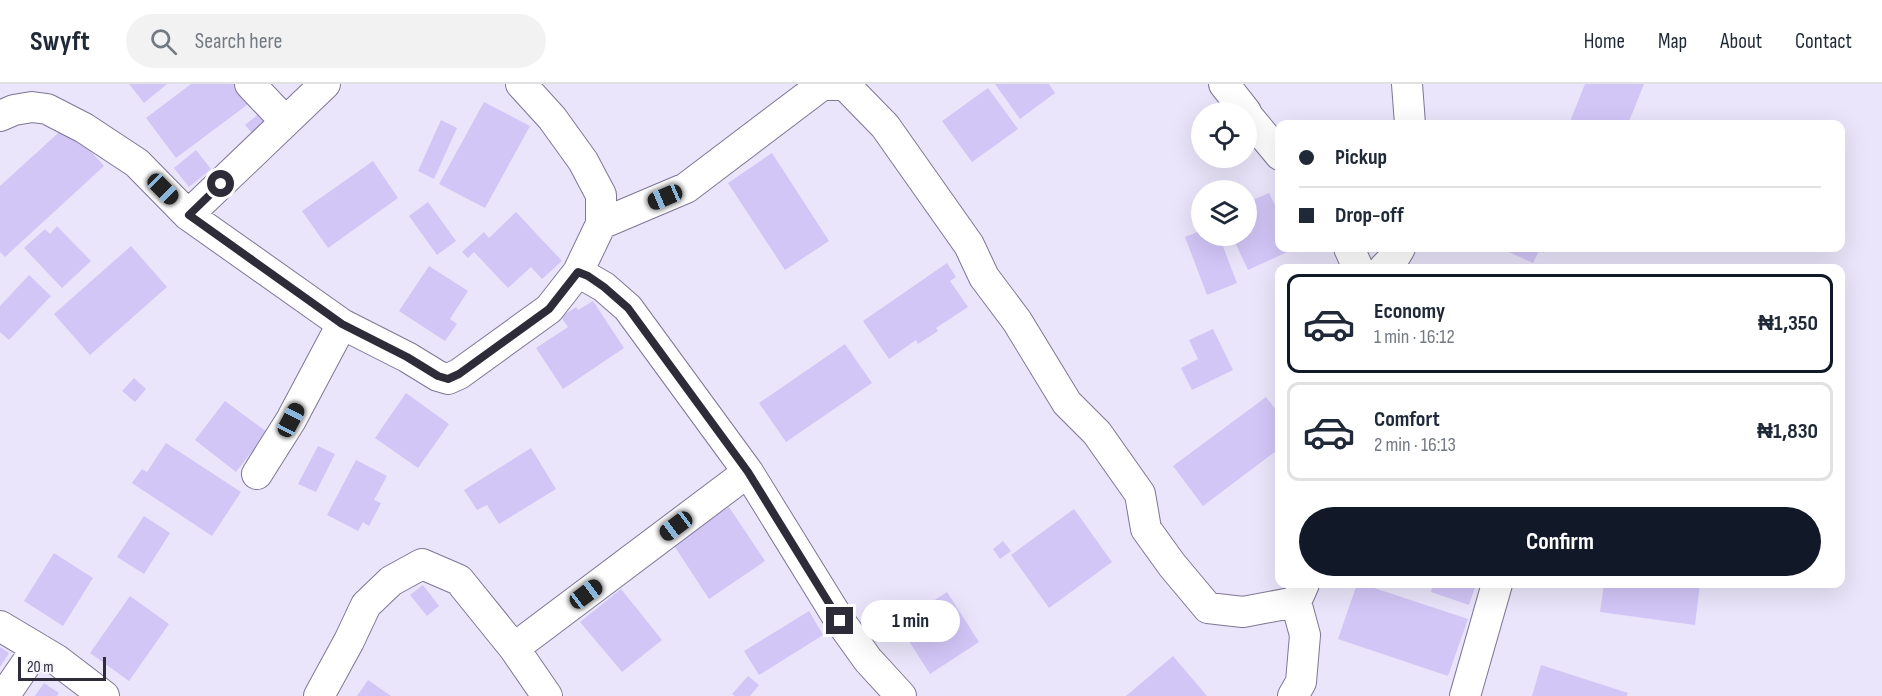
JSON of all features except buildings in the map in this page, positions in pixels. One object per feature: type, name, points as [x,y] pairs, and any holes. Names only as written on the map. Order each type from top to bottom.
[{"type":"street","points":[[250,84],[285,121]]},
{"type":"street","points":[[189,215],[325,84]]},
{"type":"street","points":[[0,116],[14,110],[32,107],[47,109],[84,128],[137,163],[189,215],[342,324],[407,357],[438,376],[448,379],[459,374],[549,309],[578,272],[601,224],[601,195],[583,161],[552,118],[521,84]]},
{"type":"street","points":[[1224,84],[1238,102]]},
{"type":"street","points":[[1407,84],[1410,120]]},
{"type":"street","points":[[601,224],[686,188],[822,85],[845,85],[885,126],[969,245],[984,277],[1017,321],[1067,403],[1097,433],[1140,494],[1146,529],[1172,566],[1208,608],[1243,612],[1300,593],[1305,635],[1301,682],[1293,696]]},
{"type":"street","points":[[1257,127],[1275,149]]},
{"type":"street","points":[[1388,264],[1398,252]]},
{"type":"street","points":[[578,272],[604,287],[628,308],[748,472],[840,621],[868,660],[901,696]]},
{"type":"street","points":[[257,474],[291,420],[342,324]]},
{"type":"street","points":[[514,648],[748,472]]},
{"type":"street","points":[[319,696],[366,605],[391,581],[422,564],[459,580],[514,648],[547,696]]},
{"type":"street","points":[[1465,696],[1496,588]]},
{"type":"street","points":[[0,626],[57,660],[104,696]]},
{"type":"street","points":[[4,696],[37,648]]},
{"type":"route","points":[[221,184],[189,215],[342,324],[407,357],[438,376],[448,379],[459,374],[549,309],[578,272],[604,287],[628,308],[748,472],[840,621]]}]
